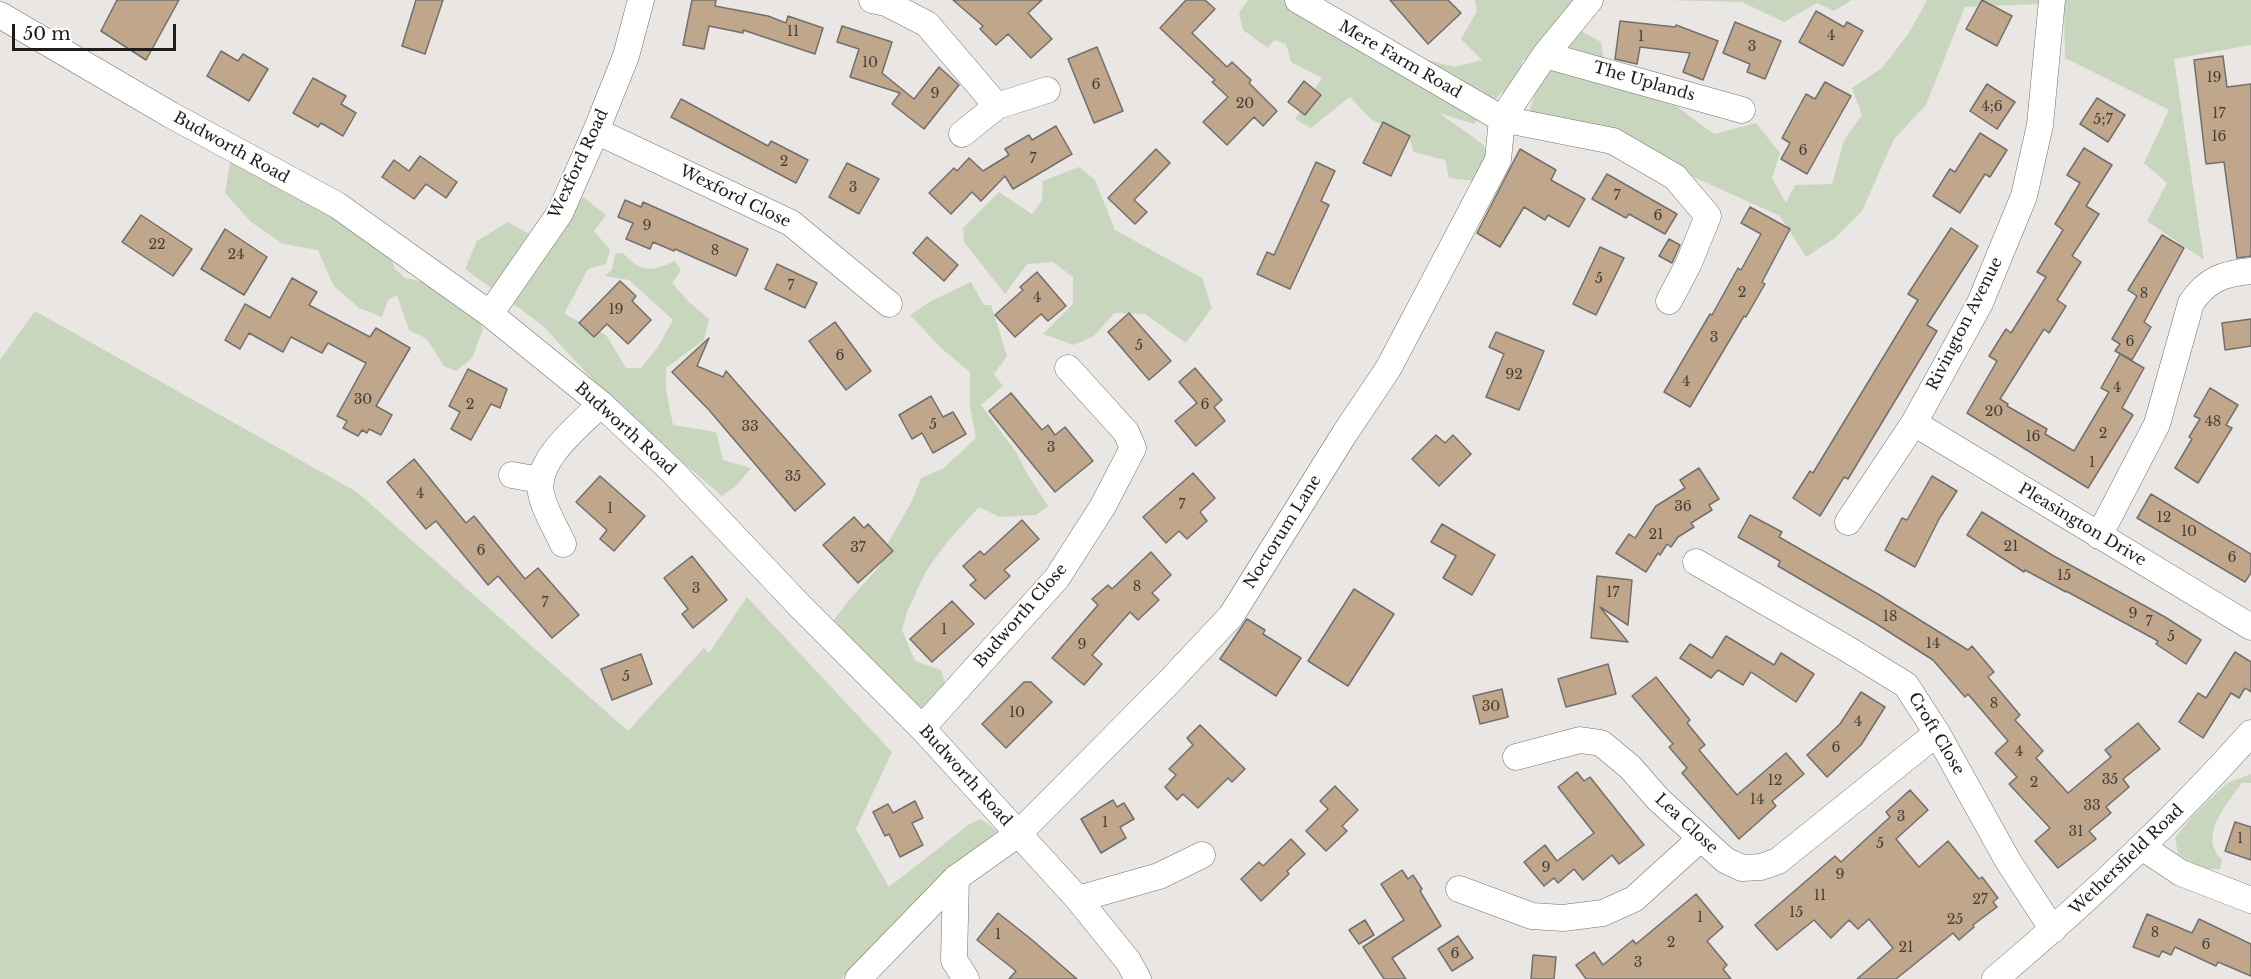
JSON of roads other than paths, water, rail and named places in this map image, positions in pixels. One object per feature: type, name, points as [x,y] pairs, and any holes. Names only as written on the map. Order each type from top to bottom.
[{"type":"street","name":"Wexford Road","points":[[490,314],[560,213],[626,56],[641,0]]},
{"type":"street","points":[[872,0],[886,3],[927,24],[997,106]]},
{"type":"street","name":"Mere Farm Road","points":[[1298,0],[1502,119],[1613,141],[1675,177],[1708,216],[1688,265],[1669,301]]},
{"type":"street","name":"Noctorum Lane","points":[[858,979],[956,878],[1017,834],[1167,684],[1231,616],[1345,433],[1388,369],[1498,160],[1502,119],[1545,55],[1590,0]]},
{"type":"street","name":"Rivington Avenue","points":[[1848,522],[1914,423],[1980,303],[2024,196],[2040,125],[2052,0]]},
{"type":"street","name":"Budworth Road","points":[[4,12],[171,115],[337,205],[490,314],[601,404],[672,471],[798,604],[922,728],[1078,898],[1128,961],[1137,979]]},
{"type":"street","name":"The Uplands","points":[[1545,55],[1742,110]]},
{"type":"street","points":[[962,134],[997,106],[1047,90]]},
{"type":"street","name":"Wexford Close","points":[[596,131],[791,224],[889,304]]},
{"type":"street","points":[[2099,536],[2157,424],[2191,303],[2198,292],[2210,281],[2230,273],[2251,271]]},
{"type":"street","name":"Budworth Close","points":[[922,728],[1058,579],[1103,506],[1133,448],[1126,432],[1068,368]]},
{"type":"street","points":[[563,544],[541,493],[540,480],[554,452],[601,404]]},
{"type":"street","name":"Pleasington Drive","points":[[1914,423],[2251,627]]},
{"type":"street","points":[[512,475],[540,480]]},
{"type":"street","name":"Croft Close","points":[[1696,562],[1906,685],[1937,733],[2007,861],[2053,930]]},
{"type":"street","name":"Lea Close","points":[[1516,757],[1580,740],[1600,743],[1630,767],[1658,799],[1725,860],[1742,868],[1761,867],[1779,861],[1937,733]]},
{"type":"street","name":"Wethersfield Road","points":[[1995,979],[2053,930],[2142,847],[2210,779],[2251,733]]},
{"type":"street","points":[[1459,890],[1532,916],[1563,918],[1603,913],[1634,899],[1700,839]]},
{"type":"street","points":[[2142,847],[2181,873],[2251,900]]},
{"type":"street","points":[[1078,898],[1160,876],[1202,855]]},
{"type":"street","points":[[956,878],[954,960],[966,979]]}]
